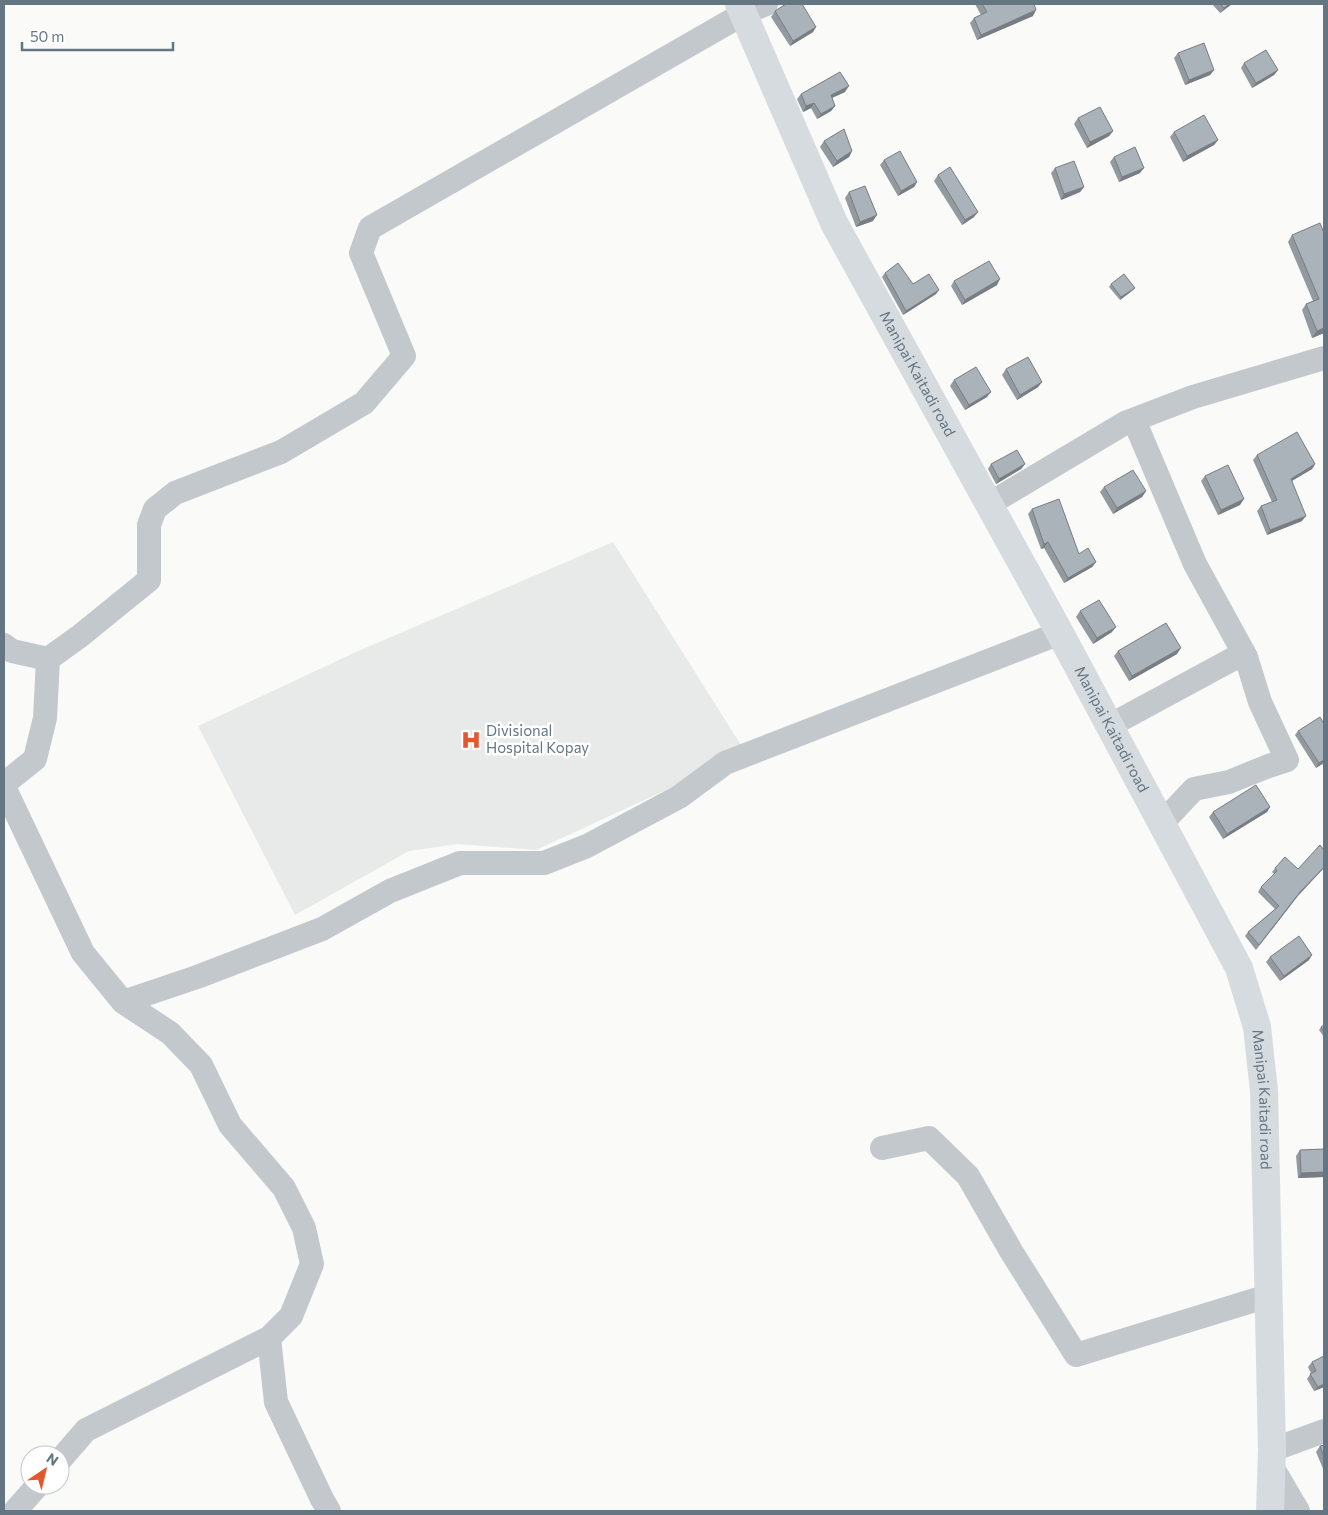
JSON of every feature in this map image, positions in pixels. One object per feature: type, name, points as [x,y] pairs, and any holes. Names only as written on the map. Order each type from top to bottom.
[{"type":"main road","name":"Manipai Kaitadi road","points":[[749,7],[834,223],[1060,633],[1239,968],[1256,1027],[1264,1091],[1271,1457],[1270,1511]]},
{"type":"street","points":[[4,645],[12,651],[48,659],[80,636],[149,580],[149,525],[155,509],[175,493],[280,452],[364,402],[404,356],[361,253],[370,228],[749,7]]},
{"type":"street","points":[[988,504],[1134,420],[1193,397],[1324,358]]},
{"type":"street","points":[[1134,420],[1195,564],[1244,653],[1260,702],[1287,760],[1266,766],[1229,782],[1194,790],[1162,823]]},
{"type":"street","points":[[122,1002],[197,977],[322,929],[390,891],[460,863],[544,863],[587,846],[679,798],[725,763],[1060,633]]},
{"type":"street","points":[[1109,726],[1244,653]]},
{"type":"street","points":[[48,659],[45,718],[36,759],[4,786],[83,953],[122,1002],[170,1032],[201,1064],[230,1125],[284,1188],[304,1228],[312,1264],[291,1316],[270,1338],[86,1430],[70,1448]]},
{"type":"street","points":[[882,1148],[930,1138],[968,1176],[1011,1251],[1076,1355],[1268,1296]]},
{"type":"street","points":[[270,1338],[276,1402],[329,1511]]},
{"type":"street","points":[[1298,1511],[1271,1457],[1324,1431]]},
{"type":"street","points":[[15,1511],[29,1495]]},
{"type":"shaded area","name":"Divisional Hospital Kopay","points":[[613,542],[746,753],[536,850],[457,844],[409,851],[295,915],[198,726],[356,652]]},
{"type":"building","points":[[786,4],[802,4],[816,27],[793,41],[775,11]]},
{"type":"building","points":[[982,4],[1034,4],[1036,10],[981,35],[974,18],[987,12]]},
{"type":"building","points":[[1220,4],[1229,4],[1224,8]]},
{"type":"building","points":[[1204,43],[1214,70],[1189,80],[1178,53]]},
{"type":"building","points":[[1266,50],[1278,70],[1256,83],[1244,63]]},
{"type":"building","points":[[840,72],[849,86],[831,95],[835,106],[821,114],[814,103],[806,106],[801,94]]},
{"type":"building","points":[[1100,107],[1113,131],[1090,142],[1078,118]]},
{"type":"building","points":[[1204,115],[1218,140],[1187,156],[1174,132]]},
{"type":"building","points":[[844,129],[852,151],[837,161],[824,141]]},
{"type":"building","points":[[1135,147],[1144,168],[1122,177],[1114,157]]},
{"type":"building","points":[[900,151],[917,182],[901,191],[884,160]]},
{"type":"building","points":[[1074,161],[1084,187],[1064,194],[1055,168]]},
{"type":"building","points":[[950,167],[978,212],[965,220],[938,175]]},
{"type":"building","points":[[865,186],[877,215],[860,222],[849,192]]},
{"type":"building","points":[[1320,223],[1324,233],[1324,328],[1317,331],[1306,304],[1319,299],[1292,235]]},
{"type":"building","points":[[989,261],[1000,279],[965,300],[954,281]]},
{"type":"building","points":[[898,263],[913,284],[929,274],[939,290],[906,311],[885,273]]},
{"type":"building","points":[[1124,274],[1135,288],[1121,297],[1111,284]]},
{"type":"building","points":[[1028,357],[1042,382],[1020,395],[1006,369]]},
{"type":"building","points":[[976,367],[991,392],[969,405],[954,380]]},
{"type":"building","points":[[1297,432],[1315,464],[1291,479],[1306,516],[1270,530],[1261,506],[1277,500],[1257,455]]},
{"type":"building","points":[[1017,450],[1025,464],[999,479],[991,464]]},
{"type":"building","points":[[1228,465],[1244,499],[1221,510],[1205,476]]},
{"type":"building","points":[[1133,470],[1146,491],[1117,508],[1104,487]]},
{"type":"building","points":[[1059,499],[1079,554],[1088,548],[1096,562],[1068,578],[1048,542],[1044,544],[1032,509]]},
{"type":"building","points":[[1099,600],[1116,627],[1097,638],[1080,611]]},
{"type":"building","points":[[1166,623],[1181,648],[1132,676],[1118,651]]},
{"type":"building","points":[[1320,717],[1324,724],[1324,760],[1319,763],[1298,731]]},
{"type":"building","points":[[1256,785],[1270,807],[1227,834],[1213,812]]},
{"type":"building","points":[[1320,845],[1324,850],[1324,867],[1300,892],[1259,945],[1248,932],[1279,906],[1261,887],[1277,871],[1275,868],[1285,857],[1298,869]]},
{"type":"building","points":[[1299,936],[1312,955],[1284,976],[1270,957]]},
{"type":"building","points":[[1324,1149],[1324,1172],[1301,1173],[1300,1150]]},
{"type":"building","points":[[1324,1356],[1324,1384],[1318,1387],[1310,1374],[1316,1371],[1312,1362]]},
{"type":"building","points":[[1324,1445],[1324,1457],[1320,1446]]},
{"type":"place","name":"Divisional Hospital Kopay","points":[[471,740]]}]
